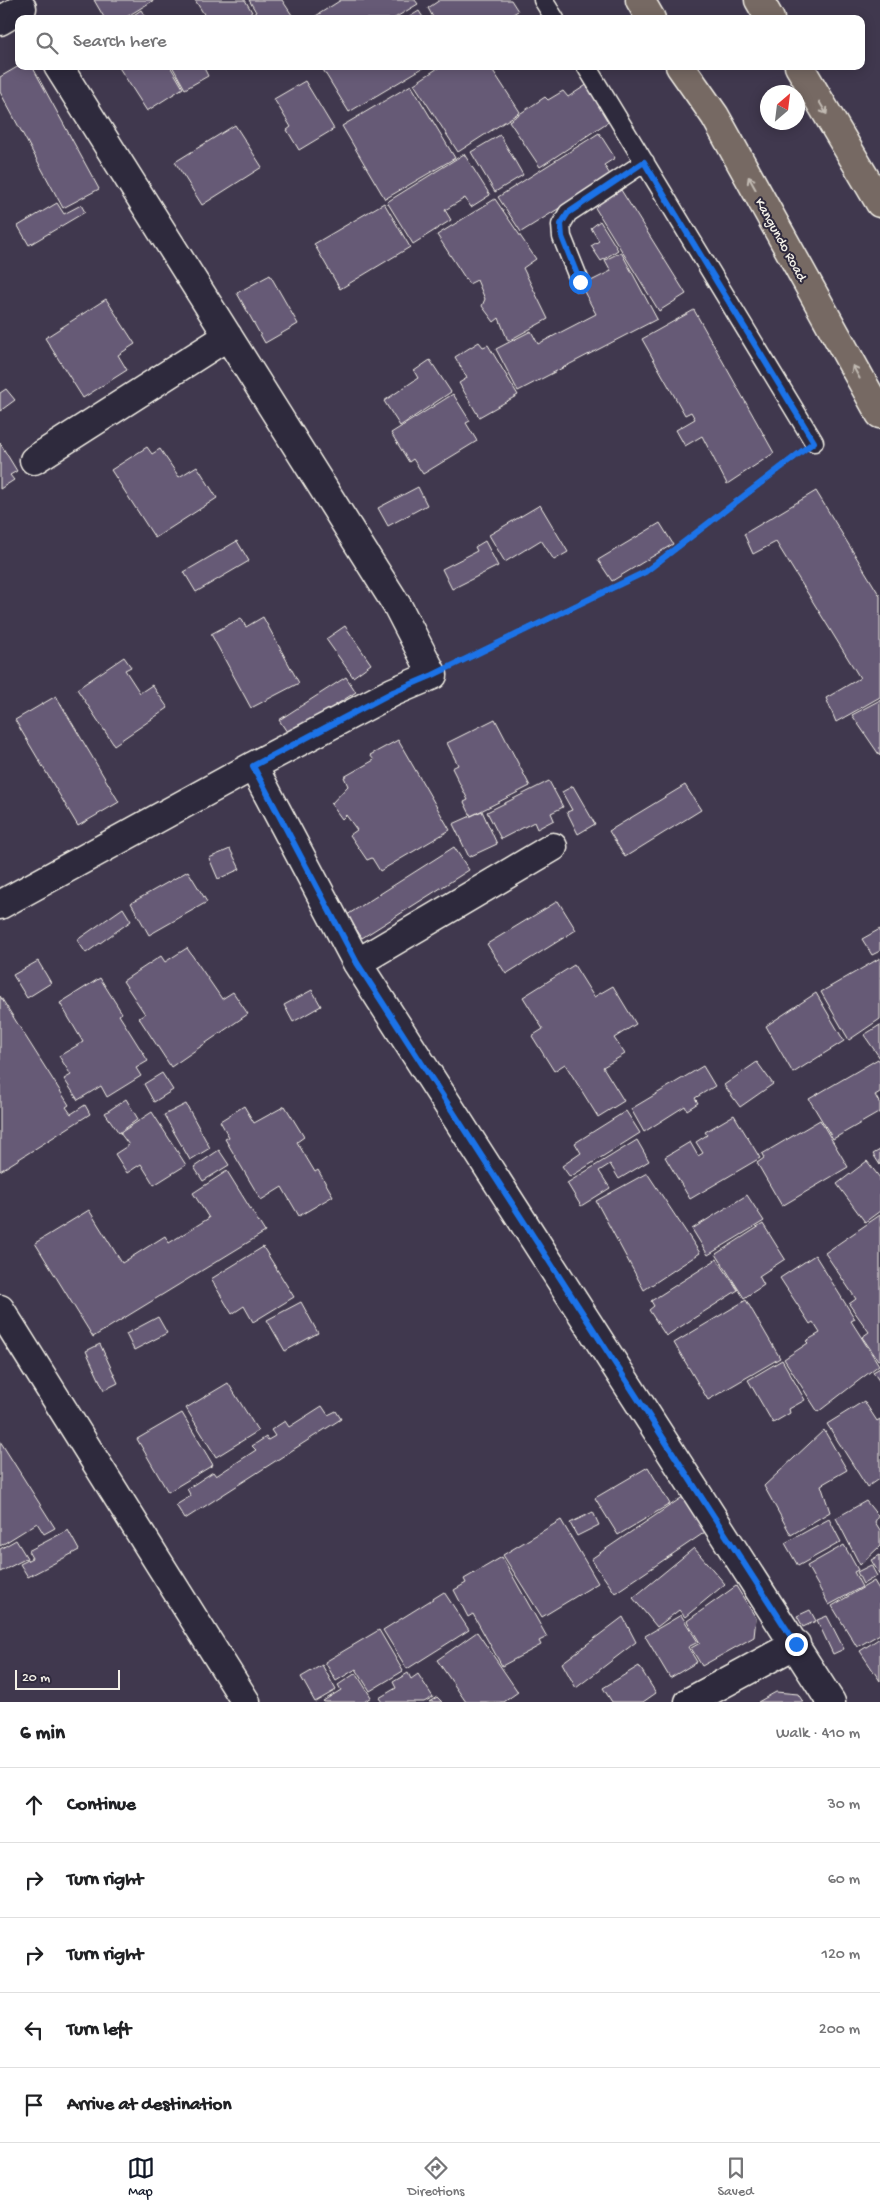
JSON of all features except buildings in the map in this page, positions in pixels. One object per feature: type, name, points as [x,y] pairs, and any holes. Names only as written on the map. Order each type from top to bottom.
[{"type":"highway","points":[[640,0],[649,15]]},
{"type":"highway","points":[[759,0],[768,15]]},
{"type":"highway","name":"Kangundo Road","points":[[683,70],[715,116],[880,414]]},
{"type":"highway","points":[[800,70],[880,204]]},
{"type":"street","points":[[0,905],[253,766],[393,692],[433,675],[398,607],[61,70]]},
{"type":"street","points":[[34,460],[228,336]]},
{"type":"street","points":[[253,766],[357,963],[796,1644],[831,1702]]},
{"type":"street","points":[[357,963],[553,847]]},
{"type":"street","points":[[0,1309],[246,1702]]},
{"type":"street","points":[[688,1702],[796,1644]]},
{"type":"lane","points":[[543,0],[553,15]]},
{"type":"lane","points":[[588,70],[814,442]]},
{"type":"lane","points":[[580,282],[562,237],[561,224],[568,213],[644,162]]},
{"type":"path","points":[[433,675],[645,572],[814,442]]},
{"type":"route","points":[[580,282],[562,237],[561,224],[568,213],[644,162],[814,442],[645,572],[433,675],[393,692],[253,766],[357,963],[796,1644]]}]
